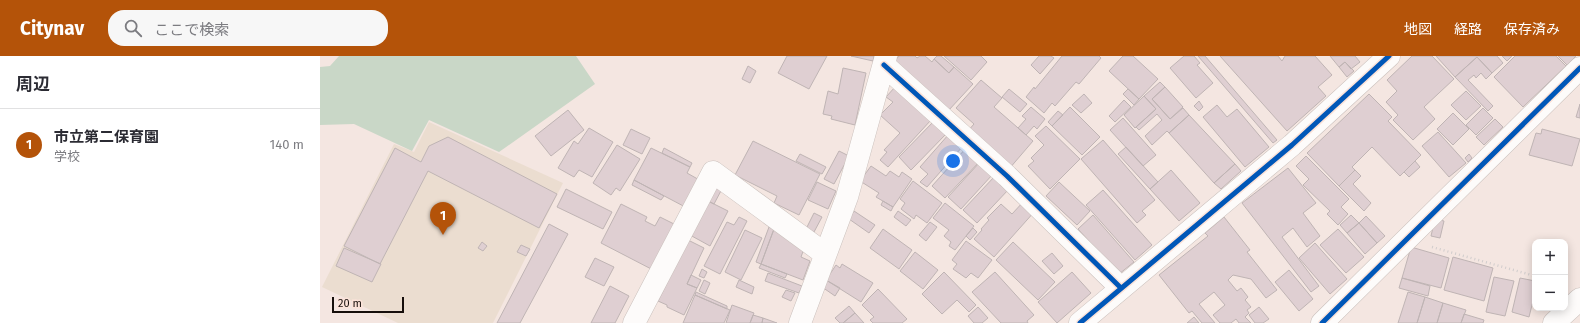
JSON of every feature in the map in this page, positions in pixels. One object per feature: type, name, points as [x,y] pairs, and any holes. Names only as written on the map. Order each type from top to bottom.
[{"type":"street","points":[[1080,323],[1292,145],[1389,56]]},
{"type":"street","points":[[800,323],[847,197],[885,60],[1007,176],[1121,288]]},
{"type":"street","points":[[1322,323],[1580,68]]},
{"type":"street","points":[[634,323],[713,172],[825,254]]},
{"type":"street","points":[[1554,323],[1580,299]]},
{"type":"path","points":[[1406,240],[1532,275]]},
{"type":"shaded area","points":[[429,122],[563,183],[493,323],[398,323],[322,287],[394,144],[414,152]]},
{"type":"green space","points":[[339,56],[576,56],[595,84],[499,152],[429,120],[412,151],[354,124],[320,125],[320,67],[330,66]]},
{"type":"building","points":[[787,56],[827,56],[809,89],[778,73]]},
{"type":"building","points":[[851,56],[874,56],[873,61]]},
{"type":"building","points":[[899,56],[915,56],[917,58],[920,56],[925,56],[932,62],[934,59],[949,73],[954,67],[973,84],[948,111],[893,63]]},
{"type":"building","points":[[937,56],[941,56],[954,67],[949,73],[934,59]]},
{"type":"building","points":[[944,56],[981,56],[987,62],[971,80]]},
{"type":"building","points":[[1039,56],[1051,56],[1054,58],[1040,74],[1031,65]]},
{"type":"building","points":[[1062,56],[1099,56],[1101,58],[1079,84],[1076,82],[1055,106],[1052,103],[1044,113],[1026,97],[1034,87],[1035,89]]},
{"type":"building","points":[[1123,56],[1133,56],[1158,79],[1139,99],[1109,71]]},
{"type":"building","points":[[1184,56],[1194,56],[1200,63],[1197,65],[1213,83],[1196,98],[1170,68]]},
{"type":"building","points":[[1198,56],[1205,56],[1277,140],[1273,143]]},
{"type":"building","points":[[1220,56],[1278,56],[1282,61],[1285,56],[1315,56],[1332,75],[1318,87],[1326,96],[1287,131]]},
{"type":"building","points":[[1330,56],[1355,56],[1360,62],[1351,69],[1345,62],[1339,67]]},
{"type":"building","points":[[1412,56],[1432,56],[1454,79],[1424,107],[1435,119],[1413,140],[1393,120],[1398,115],[1386,102],[1397,91],[1387,80]]},
{"type":"building","points":[[1436,56],[1497,56],[1503,63],[1492,73],[1477,57],[1455,77]]},
{"type":"building","points":[[1502,56],[1512,56],[1507,61]]},
{"type":"building","points":[[1515,56],[1556,56],[1566,66],[1523,107],[1494,77]]},
{"type":"building","points":[[1558,56],[1576,56],[1567,65]]},
{"type":"building","points":[[1477,57],[1492,73],[1486,79],[1481,73],[1476,78],[1474,75],[1468,80],[1493,106],[1488,111],[1455,77]]},
{"type":"building","points":[[1345,62],[1354,71],[1347,77],[1339,67]]},
{"type":"building","points":[[748,66],[756,71],[750,83],[742,79]]},
{"type":"building","points":[[843,68],[866,73],[855,125],[831,119],[832,116],[823,114],[828,91],[838,94]]},
{"type":"building","points":[[981,80],[1002,98],[994,107],[1033,141],[1009,169],[967,132],[974,124],[956,108]]},
{"type":"building","points":[[1160,82],[1165,87],[1152,99],[1170,119],[1183,108],[1189,115],[1169,133],[1167,131],[1152,145],[1145,136],[1162,120],[1157,114],[1139,130],[1136,127],[1156,109],[1144,96]]},
{"type":"building","points":[[895,87],[931,120],[888,167],[880,160],[887,152],[884,150],[900,133],[880,115],[893,102],[886,97]]},
{"type":"building","points":[[1165,87],[1183,107],[1170,119],[1152,99]]},
{"type":"building","points":[[1009,89],[1027,104],[1020,112],[1002,97]]},
{"type":"building","points":[[1128,89],[1139,99],[1134,105],[1123,94]]},
{"type":"building","points":[[1466,91],[1481,106],[1466,120],[1451,105]]},
{"type":"building","points":[[1084,94],[1092,103],[1081,113],[1072,105]]},
{"type":"building","points":[[1369,94],[1392,117],[1388,121],[1421,155],[1400,176],[1372,147],[1352,167],[1355,170],[1339,186],[1307,153]]},
{"type":"building","points":[[1144,96],[1156,109],[1135,128],[1124,115]]},
{"type":"building","points":[[1124,100],[1131,107],[1115,122],[1109,116]]},
{"type":"building","points":[[1199,101],[1203,107],[1199,111],[1194,106]]},
{"type":"building","points":[[1580,104],[1580,118],[1576,117]]},
{"type":"building","points":[[1217,105],[1227,117],[1237,109],[1269,147],[1245,167],[1203,117]]},
{"type":"building","points":[[1031,107],[1045,119],[1037,129],[1034,126],[1026,135],[1018,128],[1026,119],[1022,116]]},
{"type":"building","points":[[1070,107],[1100,137],[1082,155],[1052,126]]},
{"type":"building","points":[[1483,108],[1493,118],[1476,135],[1466,125]]},
{"type":"building","points":[[568,110],[584,130],[551,156],[535,136]]},
{"type":"building","points":[[1058,111],[1063,115],[1052,126],[1048,122]]},
{"type":"building","points":[[1453,113],[1469,129],[1453,145],[1437,129]]},
{"type":"building","points":[[1189,115],[1235,164],[1214,183],[1169,133]]},
{"type":"building","points":[[1123,118],[1156,155],[1143,166],[1110,130]]},
{"type":"building","points":[[1495,119],[1503,127],[1484,145],[1476,137]]},
{"type":"building","points":[[935,120],[948,132],[911,170],[899,157]]},
{"type":"building","points":[[1046,126],[1080,159],[1050,189],[1028,166],[1034,161],[1031,158],[1044,145],[1035,136]]},
{"type":"building","points":[[589,128],[613,142],[592,177],[579,170],[574,177],[558,168],[574,141],[578,144]]},
{"type":"building","points":[[631,129],[650,138],[642,154],[623,145]]},
{"type":"building","points":[[1542,129],[1580,139],[1572,166],[1529,155],[1536,133],[1541,134]]},
{"type":"building","points":[[1438,132],[1466,163],[1449,177],[1422,146]]},
{"type":"building","points":[[949,134],[963,146],[927,187],[920,182],[928,174],[920,167]]},
{"type":"building","points":[[448,137],[557,194],[539,228],[428,171],[380,264],[344,246],[395,148],[421,162],[429,146]]},
{"type":"building","points":[[1103,140],[1155,200],[1142,211],[1146,215],[1137,223],[1081,159]]},
{"type":"building","points":[[753,141],[820,174],[799,215],[774,203],[777,196],[735,175]]},
{"type":"building","points":[[617,145],[640,159],[620,191],[616,188],[611,195],[593,183]]},
{"type":"building","points":[[967,147],[981,160],[945,198],[932,186]]},
{"type":"building","points":[[1126,147],[1158,182],[1150,189],[1118,154]]},
{"type":"building","points":[[651,148],[690,167],[687,173],[703,182],[689,209],[634,180]]},
{"type":"building","points":[[664,148],[692,163],[690,167],[662,153]]},
{"type":"building","points":[[839,151],[849,156],[834,184],[824,179]]},
{"type":"building","points":[[800,154],[826,167],[822,174],[796,161]]},
{"type":"building","points":[[1469,154],[1472,158],[1468,162],[1465,158]]},
{"type":"building","points":[[1306,156],[1349,199],[1341,207],[1348,214],[1338,225],[1327,214],[1330,211],[1303,185],[1309,179],[1296,166]]},
{"type":"building","points":[[1415,161],[1420,167],[1409,177],[1404,172]]},
{"type":"building","points":[[980,162],[993,174],[961,209],[948,197]]},
{"type":"building","points":[[1235,164],[1241,171],[1221,189],[1214,183]]},
{"type":"building","points":[[871,166],[886,176],[890,171],[899,177],[902,172],[912,179],[893,207],[876,197],[879,193],[860,181]]},
{"type":"building","points":[[1288,168],[1316,203],[1303,213],[1320,236],[1307,247],[1293,228],[1282,237],[1319,286],[1311,292],[1242,203]]},
{"type":"building","points":[[1171,170],[1200,203],[1179,221],[1150,189]]},
{"type":"building","points":[[1355,170],[1361,176],[1353,184],[1371,203],[1364,211],[1339,186]]},
{"type":"building","points":[[995,176],[1009,189],[977,223],[963,210]]},
{"type":"building","points":[[634,180],[664,196],[661,200],[632,185]]},
{"type":"building","points":[[913,181],[942,203],[927,223],[916,215],[914,219],[901,209],[905,203],[900,199]]},
{"type":"building","points":[[817,182],[836,191],[828,209],[808,200]]},
{"type":"building","points":[[1059,182],[1090,211],[1077,225],[1046,196]]},
{"type":"building","points":[[717,183],[723,187],[714,204],[708,201]]},
{"type":"building","points":[[566,189],[612,212],[603,229],[557,207]]},
{"type":"building","points":[[1103,190],[1152,245],[1135,260],[1086,205]]},
{"type":"building","points":[[708,201],[728,211],[710,246],[690,235]]},
{"type":"building","points":[[883,201],[893,207],[891,211],[881,205]]},
{"type":"building","points":[[1024,201],[1035,211],[994,257],[974,239],[989,220],[987,218],[1001,204],[1012,214]]},
{"type":"building","points":[[945,203],[974,226],[955,250],[949,246],[951,242],[944,236],[949,230],[933,218]]},
{"type":"building","points":[[621,204],[647,217],[645,221],[655,226],[660,217],[680,227],[657,272],[601,243]]},
{"type":"building","points":[[854,211],[875,225],[869,233],[849,219]]},
{"type":"building","points":[[898,211],[911,220],[906,226],[894,217]]},
{"type":"building","points":[[814,213],[822,217],[814,232],[806,229]]},
{"type":"building","points":[[1093,215],[1134,262],[1119,274],[1078,229]]},
{"type":"building","points":[[1351,215],[1359,223],[1347,233],[1340,225]]},
{"type":"building","points":[[1366,216],[1385,236],[1377,243],[1359,223]]},
{"type":"building","points":[[739,217],[747,221],[720,274],[704,266],[727,222],[734,225]]},
{"type":"building","points":[[1224,217],[1250,250],[1247,252],[1277,290],[1266,298],[1251,279],[1233,275],[1228,280],[1237,291],[1241,288],[1248,297],[1245,300],[1251,307],[1247,310],[1249,313],[1245,317],[1251,323],[1239,323],[1236,319],[1231,323],[1220,323],[1213,315],[1225,305],[1214,292],[1199,304],[1215,323],[1202,323],[1192,311],[1189,313],[1159,275],[1208,236],[1205,233]]},
{"type":"building","points":[[1435,219],[1444,221],[1440,238],[1431,236]]},
{"type":"building","points":[[930,222],[937,227],[926,241],[919,235]]},
{"type":"building","points":[[1359,223],[1377,243],[1365,254],[1347,233]]},
{"type":"building","points":[[549,224],[568,234],[520,323],[497,323]]},
{"type":"building","points":[[769,227],[774,229],[761,264],[756,262]]},
{"type":"building","points":[[973,228],[977,232],[970,240],[966,236]]},
{"type":"building","points":[[774,229],[805,246],[801,257],[810,261],[803,280],[761,264]]},
{"type":"building","points":[[883,229],[912,250],[899,269],[870,248]]},
{"type":"building","points":[[1338,229],[1364,257],[1346,273],[1320,245]]},
{"type":"building","points":[[745,230],[762,238],[741,280],[725,272]]},
{"type":"building","points":[[688,240],[704,248],[687,284],[697,288],[684,315],[658,301]]},
{"type":"building","points":[[966,241],[992,260],[978,278],[971,273],[966,278],[953,269],[957,264],[952,260]]},
{"type":"building","points":[[482,242],[487,246],[483,251],[478,248]]},
{"type":"building","points":[[1013,242],[1055,282],[1038,300],[996,260]]},
{"type":"building","points":[[1315,243],[1347,279],[1330,294],[1299,258]]},
{"type":"building","points":[[521,245],[530,249],[526,256],[517,252]]},
{"type":"building","points":[[1411,247],[1449,258],[1441,288],[1402,278]]},
{"type":"building","points":[[344,248],[381,264],[372,282],[336,266]]},
{"type":"building","points":[[915,252],[938,270],[923,289],[900,271]]},
{"type":"building","points":[[1052,253],[1063,266],[1054,274],[1042,261]]},
{"type":"building","points":[[1453,257],[1493,268],[1484,301],[1444,290]]},
{"type":"building","points":[[595,258],[614,267],[604,286],[585,277]]},
{"type":"building","points":[[761,264],[787,274],[785,278],[759,268]]},
{"type":"building","points":[[842,264],[873,283],[861,302],[826,280],[836,265],[840,268]]},
{"type":"building","points":[[702,269],[707,272],[704,278],[699,276]]},
{"type":"building","points":[[1289,270],[1313,299],[1299,311],[1275,282]]},
{"type":"building","points":[[944,272],[976,305],[969,312],[957,300],[942,314],[922,294]]},
{"type":"building","points":[[995,272],[1034,315],[1027,321],[1028,323],[1001,323],[972,292]]},
{"type":"building","points":[[1072,272],[1091,293],[1057,323],[1038,302]]},
{"type":"building","points":[[768,273],[802,286],[799,293],[765,281]]},
{"type":"building","points":[[691,275],[701,280],[697,288],[687,284]]},
{"type":"building","points":[[1494,277],[1514,281],[1505,316],[1486,312]]},
{"type":"building","points":[[1402,278],[1430,286],[1428,296],[1399,288]]},
{"type":"building","points":[[1520,278],[1532,280],[1532,305],[1529,317],[1512,312]]},
{"type":"building","points":[[704,280],[710,283],[705,294],[699,291]]},
{"type":"building","points":[[739,280],[754,287],[752,294],[736,287]]},
{"type":"building","points":[[826,280],[840,288],[835,296],[822,287]]},
{"type":"building","points":[[610,286],[629,296],[615,323],[591,323]]},
{"type":"building","points":[[878,289],[907,319],[902,323],[873,323],[870,320],[874,317],[862,305]]},
{"type":"building","points":[[786,290],[795,293],[791,301],[782,297]]},
{"type":"building","points":[[696,292],[727,306],[727,309],[695,295]]},
{"type":"building","points":[[1408,292],[1425,297],[1417,323],[1398,323]]},
{"type":"building","points":[[695,295],[730,310],[724,323],[683,323]]},
{"type":"building","points":[[1425,297],[1443,303],[1437,323],[1417,323]]},
{"type":"building","points":[[1443,303],[1466,310],[1461,323],[1437,323]]},
{"type":"building","points":[[732,305],[754,313],[750,323],[726,323]]},
{"type":"building","points":[[849,306],[855,313],[843,323],[840,323],[835,318]]},
{"type":"building","points":[[978,307],[988,318],[982,323],[974,323],[968,316]]},
{"type":"building","points":[[1259,307],[1269,319],[1263,323],[1255,323],[1249,315]]},
{"type":"building","points":[[855,313],[864,323],[843,323]]},
{"type":"building","points":[[1464,314],[1484,320],[1483,323],[1461,323]]},
{"type":"building","points":[[753,315],[763,318],[762,323],[750,323]]},
{"type":"building","points":[[1194,317],[1199,323],[1187,323]]},
{"type":"building","points":[[763,318],[777,323],[762,323]]},
{"type":"cycle path","points":[[1080,323],[1292,145],[1389,56]]},
{"type":"cycle path","points":[[884,65],[1007,176],[1121,288]]},
{"type":"cycle path","points":[[1322,323],[1580,68]]},
{"type":"place","name":"市立第二保育園","points":[[443,235]]}]
